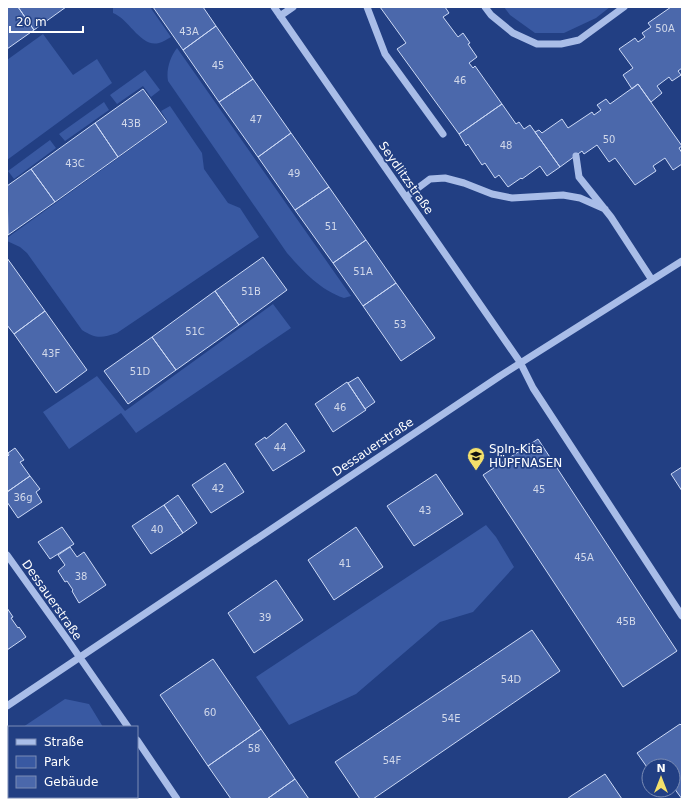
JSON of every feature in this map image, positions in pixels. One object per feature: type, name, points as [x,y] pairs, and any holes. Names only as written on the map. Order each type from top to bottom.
[{"type":"street","name":"Seydlitzstraße","points":[[274,7],[520,362],[532,388],[682,616]]},
{"type":"street","points":[[280,16],[293,7]]},
{"type":"street","points":[[367,7],[385,54],[443,134]]},
{"type":"street","points":[[485,7],[491,16],[513,33],[537,44],[561,44],[579,40],[624,7]]},
{"type":"street","points":[[576,156],[579,177],[605,209],[652,280]]},
{"type":"street","points":[[406,197],[430,180],[445,178],[464,183],[492,194],[512,198],[563,195],[580,198],[605,209]]},
{"type":"street","name":"Dessauerstraße","points":[[7,706],[520,362],[682,261]]},
{"type":"street","name":"Dessauerstraße","points":[[7,555],[80,658]]},
{"type":"street","points":[[80,658],[127,726]]},
{"type":"street","points":[[138,741],[177,799]]},
{"type":"green space","points":[[113,7],[150,7],[171,37],[159,43],[146,41],[119,16],[113,13]]},
{"type":"green space","points":[[504,7],[610,7],[596,18],[564,33],[535,33],[510,15]]},
{"type":"green space","points":[[43,34],[73,75],[97,59],[112,83],[7,160],[7,60]]},
{"type":"green space","points":[[177,48],[351,296],[344,298],[327,290],[306,273],[287,253],[168,81],[169,64],[172,55]]},
{"type":"green space","points":[[145,70],[160,90],[151,97],[143,86],[117,104],[110,95]]},
{"type":"green space","points":[[104,102],[109,110],[65,141],[59,134]]},
{"type":"green space","points":[[170,106],[202,153],[204,169],[228,203],[240,208],[259,237],[117,333],[103,337],[91,335],[82,330],[27,253],[20,247],[7,241],[7,238],[168,122],[161,111]]},
{"type":"green space","points":[[50,140],[56,148],[14,179],[8,171]]},
{"type":"green space","points":[[273,304],[291,328],[136,433],[121,413],[69,449],[43,412],[97,376],[125,411]]},
{"type":"green space","points":[[486,525],[496,537],[514,567],[473,612],[440,622],[356,694],[289,725],[256,677]]},
{"type":"green space","points":[[65,699],[89,704],[102,726],[24,726]]},
{"type":"green space","points":[[7,738],[8,798],[100,798],[7,799]]},
{"type":"building","points":[[7,7],[18,7],[34,30],[7,49]]},
{"type":"building","points":[[18,7],[66,7],[34,30]]},
{"type":"building","points":[[153,7],[203,7],[216,26],[183,50]]},
{"type":"building","points":[[380,7],[445,7],[449,13],[443,17],[458,37],[463,33],[470,43],[468,44],[477,57],[469,63],[473,68],[475,66],[502,104],[459,134],[397,49],[406,43]]},
{"type":"building","points":[[671,7],[682,7],[682,68],[678,71],[681,75],[672,81],[669,77],[657,86],[662,93],[651,102],[638,84],[632,89],[623,75],[633,68],[619,49],[635,38],[638,42],[645,37],[642,33],[651,27],[648,23]]},
{"type":"building","points":[[216,26],[253,79],[219,102],[183,50]]},
{"type":"building","points":[[253,79],[291,133],[258,157],[219,102]]},
{"type":"building","points":[[638,84],[682,146],[679,148],[682,153],[682,164],[673,170],[665,158],[653,166],[656,171],[635,185],[615,158],[609,162],[597,145],[584,154],[582,151],[560,167],[535,132],[539,130],[542,133],[562,119],[568,128],[592,112],[594,115],[601,110],[597,105],[606,99],[610,104]]},
{"type":"building","points":[[143,89],[167,122],[118,157],[95,123]]},
{"type":"building","points":[[502,104],[516,124],[519,122],[524,129],[530,125],[560,167],[547,176],[540,166],[508,187],[499,175],[495,178],[485,163],[482,165],[468,144],[466,146],[459,134]]},
{"type":"building","points":[[95,123],[118,157],[55,202],[31,169]]},
{"type":"building","points":[[291,133],[329,187],[295,210],[258,157]]},
{"type":"building","points":[[31,169],[55,202],[8,235],[7,186]]},
{"type":"building","points":[[329,187],[366,240],[333,263],[295,210]]},
{"type":"building","points":[[366,240],[396,283],[363,306],[333,263]]},
{"type":"building","points":[[263,257],[287,290],[239,325],[215,291]]},
{"type":"building","points":[[7,258],[45,311],[14,334],[7,325]]},
{"type":"building","points":[[396,283],[435,338],[401,361],[363,306]]},
{"type":"building","points":[[215,291],[239,325],[176,370],[152,337]]},
{"type":"building","points":[[45,311],[87,370],[56,393],[14,334]]},
{"type":"building","points":[[152,337],[176,370],[128,404],[104,371]]},
{"type":"building","points":[[358,377],[375,402],[365,409],[348,383]]},
{"type":"building","points":[[347,382],[366,410],[333,432],[315,404]]},
{"type":"building","points":[[286,423],[305,451],[273,471],[255,444],[265,437],[266,439]]},
{"type":"building","points":[[538,439],[677,651],[623,687],[483,475]]},
{"type":"building","points":[[15,448],[24,460],[20,462],[30,476],[7,492],[7,457],[9,455],[8,453]]},
{"type":"building","points":[[225,463],[244,492],[211,513],[192,485]]},
{"type":"building","points":[[682,467],[682,491],[671,474]]},
{"type":"building","points":[[436,474],[463,514],[414,546],[387,506]]},
{"type":"building","points":[[30,476],[40,489],[36,492],[42,502],[18,518],[7,502],[7,492]]},
{"type":"building","points":[[178,495],[197,523],[183,533],[164,505]]},
{"type":"building","points":[[164,505],[183,533],[151,554],[132,526]]},
{"type":"building","points":[[62,527],[74,544],[50,559],[38,542]]},
{"type":"building","points":[[356,527],[383,567],[334,600],[308,560]]},
{"type":"building","points":[[70,547],[77,557],[84,552],[106,585],[79,603],[72,591],[73,590],[67,581],[65,582],[58,571],[65,565],[58,555]]},
{"type":"building","points":[[276,580],[303,620],[254,653],[228,613]]},
{"type":"building","points":[[7,608],[13,617],[11,618],[26,637],[7,650]]},
{"type":"building","points":[[532,630],[560,671],[373,799],[360,799],[335,762]]},
{"type":"building","points":[[213,659],[261,729],[208,766],[160,695]]},
{"type":"building","points":[[680,724],[682,726],[682,799],[681,758],[641,759],[637,753]]},
{"type":"building","points":[[261,729],[295,779],[267,799],[231,799],[208,766]]},
{"type":"building","points":[[605,774],[622,799],[567,799],[571,796]]},
{"type":"building","points":[[295,779],[309,799],[267,799]]},
{"type":"place","name":"SpIn-Kita HÜPFNASEN","points":[[476,471]]}]
